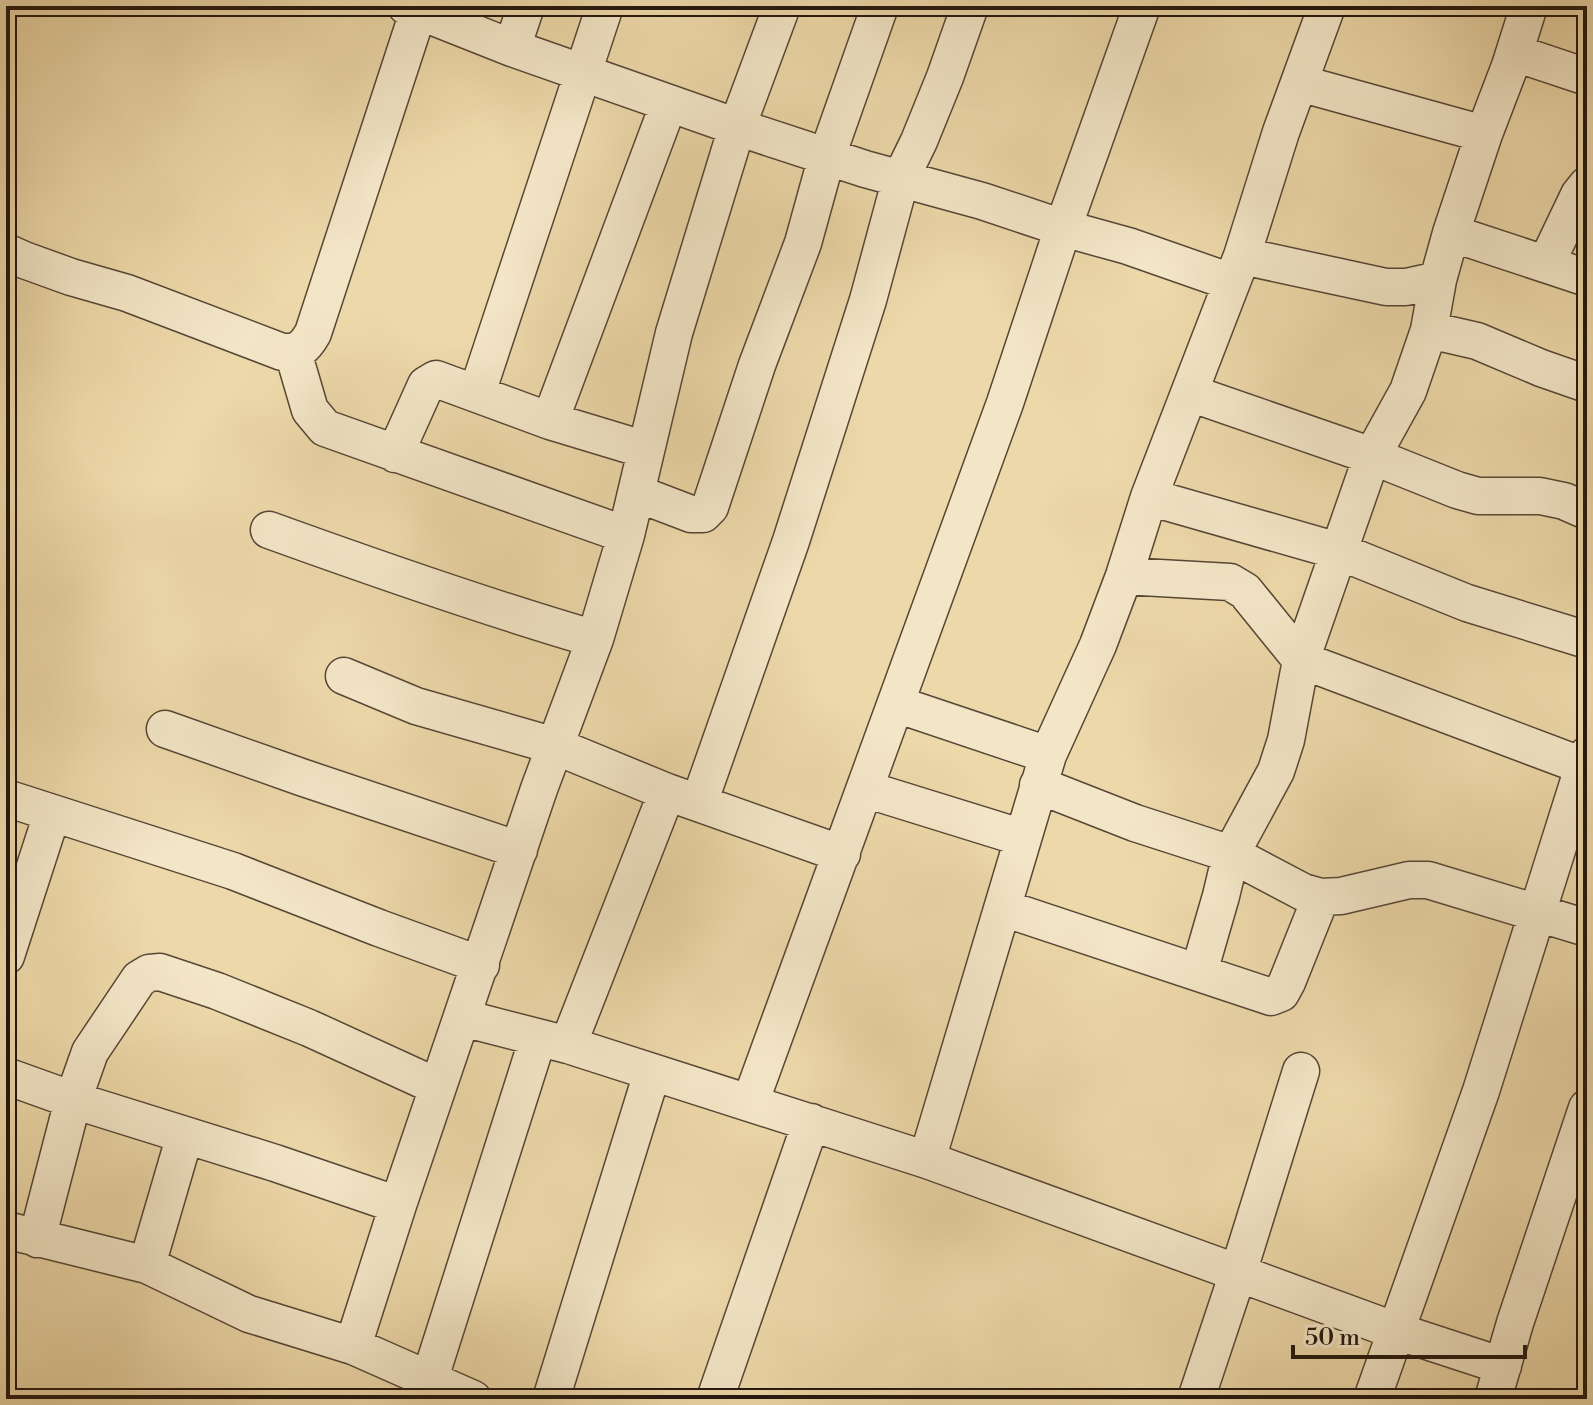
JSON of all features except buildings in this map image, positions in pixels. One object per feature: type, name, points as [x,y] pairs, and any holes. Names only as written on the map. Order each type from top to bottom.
[{"type":"street","points":[[512,48],[526,6]]},
{"type":"street","points":[[477,393],[605,6]]},
{"type":"street","points":[[353,1346],[519,850],[595,639],[626,535],[674,333],[737,127],[782,6]]},
{"type":"street","points":[[636,493],[691,514],[703,514],[710,507],[757,365],[803,243],[827,156],[880,6]]},
{"type":"street","points":[[413,1384],[553,1042],[683,798],[791,541],[868,300],[901,178],[945,77],[970,6]]},
{"type":"street","points":[[750,1103],[1005,403],[1142,6]]},
{"type":"street","points":[[927,1160],[1043,770],[1098,645],[1124,576],[1149,497],[1237,269],[1281,132],[1327,6]]},
{"type":"street","points":[[1199,972],[1231,854],[1276,771],[1286,740],[1301,660],[1372,456],[1408,391],[1429,330],[1451,233],[1529,6]]},
{"type":"street","points":[[6,252],[71,277],[127,293],[282,352],[293,352],[305,346],[313,333],[414,8],[512,48],[737,127],[1128,246],[1237,269],[1386,287],[1406,287],[1438,280]]},
{"type":"street","points":[[1515,53],[1587,77]]},
{"type":"street","points":[[1299,83],[1484,134]]},
{"type":"street","points":[[550,421],[669,103]]},
{"type":"street","points":[[1546,264],[1579,195],[1587,185]]},
{"type":"street","points":[[1451,233],[1587,278]]},
{"type":"street","points":[[1429,330],[1477,341],[1587,384]]},
{"type":"street","points":[[293,352],[310,410],[325,428],[626,535]]},
{"type":"street","points":[[395,454],[426,385],[436,379],[550,421],[646,450]]},
{"type":"street","points":[[1190,393],[1372,456],[1457,490],[1478,496],[1540,496],[1564,501],[1587,511]]},
{"type":"street","points":[[1149,497],[1338,551],[1467,603],[1587,640]]},
{"type":"street","points":[[269,530],[438,590],[595,639]]},
{"type":"street","points":[[1124,576],[1230,582],[1245,591],[1301,660],[1586,767],[1481,1091],[1372,1399]]},
{"type":"street","points":[[344,676],[416,706],[555,746],[683,798],[842,854]]},
{"type":"street","points":[[896,704],[1043,770],[1135,823],[1231,854],[1303,892],[1321,897],[1341,896],[1409,880],[1428,880],[1587,928]]},
{"type":"street","points":[[165,729],[519,850]]},
{"type":"street","points":[[865,789],[1023,838]]},
{"type":"street","points":[[6,798],[233,871],[481,965]]},
{"type":"street","points":[[6,956],[52,814]]},
{"type":"street","points":[[1003,908],[1271,997],[1281,993],[1287,982],[1321,897]]},
{"type":"street","points":[[438,1087],[309,1028],[217,991],[160,972],[149,973],[139,979],[90,1052],[22,1234],[147,1265],[249,1314],[353,1346],[413,1384],[473,1399]]},
{"type":"street","points":[[463,1018],[553,1042],[927,1160],[1396,1331],[1498,1382],[1587,1108]]},
{"type":"street","points":[[1196,1399],[1301,1071]]},
{"type":"street","points":[[551,1399],[652,1073]]},
{"type":"street","points":[[6,1076],[398,1205]]},
{"type":"street","points":[[715,1399],[811,1122]]},
{"type":"street","points":[[147,1265],[185,1135]]}]
